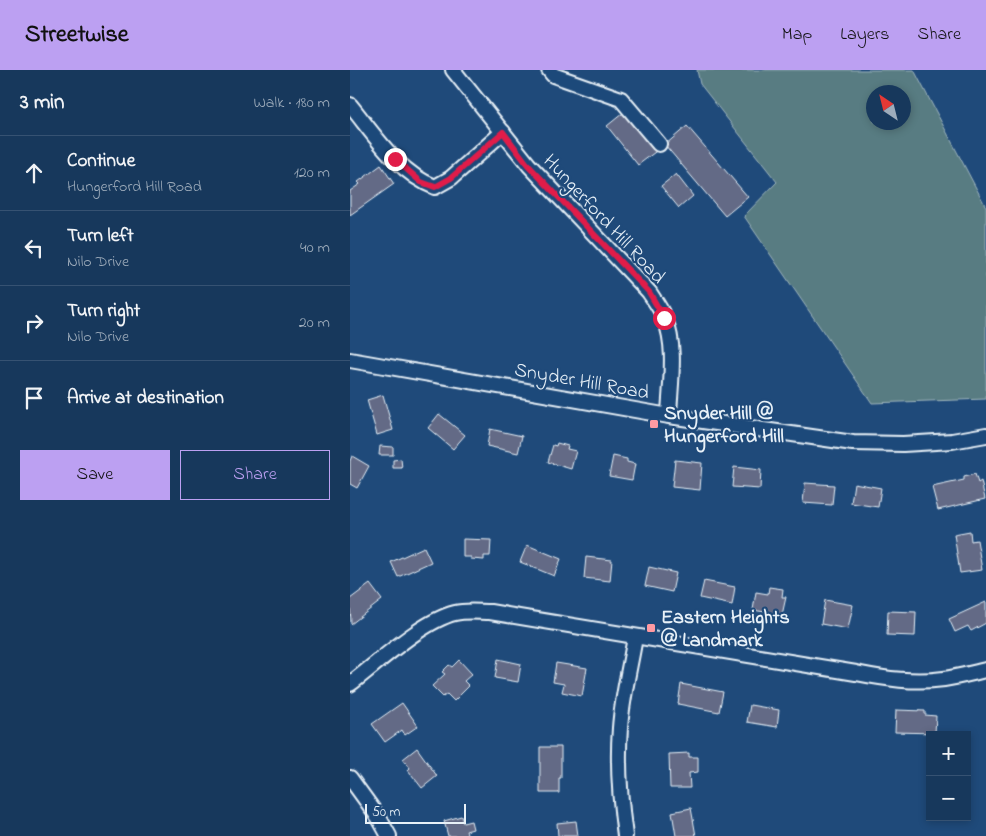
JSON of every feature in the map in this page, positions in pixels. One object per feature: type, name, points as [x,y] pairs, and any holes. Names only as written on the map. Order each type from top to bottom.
[{"type":"street","name":"Hungerford Hill Road","points":[[453,70],[470,94],[503,132],[528,165],[649,292],[660,308],[667,326],[671,346],[669,416]]},
{"type":"street","points":[[548,70],[553,75],[621,99],[659,144]]},
{"type":"street","points":[[350,105],[395,159],[421,182],[435,187],[451,178],[503,132]]},
{"type":"street","name":"Snyder Hill Road","points":[[350,360],[669,416],[853,442],[903,444],[952,441],[986,435]]},
{"type":"street","points":[[350,684],[423,628],[438,619],[455,613],[471,611],[490,612],[883,679],[926,681],[946,679],[986,670]]},
{"type":"street","points":[[624,836],[619,793],[620,726],[635,637]]},
{"type":"street","points":[[350,778],[379,818],[389,836]]},
{"type":"green space","points":[[697,70],[914,70],[986,207],[986,399],[872,403],[744,216],[777,182],[700,84]]},
{"type":"building","points":[[628,109],[659,149],[638,165],[607,126]]},
{"type":"building","points":[[687,126],[748,197],[725,216],[665,145]]},
{"type":"building","points":[[381,165],[394,184],[350,215],[350,191],[360,184],[358,182]]},
{"type":"building","points":[[676,174],[693,196],[679,208],[661,186]]},
{"type":"building","points":[[383,395],[393,430],[377,435],[367,400]]},
{"type":"building","points":[[439,414],[465,435],[453,449],[428,428]]},
{"type":"building","points":[[490,429],[522,436],[518,453],[487,446]]},
{"type":"building","points":[[557,443],[568,446],[567,449],[576,451],[571,469],[548,462],[553,445],[556,446]]},
{"type":"building","points":[[380,446],[393,447],[393,455],[379,455]]},
{"type":"building","points":[[352,456],[369,466],[357,488],[350,484],[350,461]]},
{"type":"building","points":[[613,456],[627,459],[627,462],[635,464],[632,480],[609,476]]},
{"type":"building","points":[[401,459],[402,468],[393,468],[393,460]]},
{"type":"building","points":[[675,460],[702,463],[700,490],[672,487]]},
{"type":"building","points":[[734,467],[761,470],[760,489],[732,487]]},
{"type":"building","points":[[975,474],[978,483],[981,481],[985,499],[938,510],[932,487],[964,480],[964,477]]},
{"type":"building","points":[[805,483],[834,485],[832,505],[803,503]]},
{"type":"building","points":[[854,483],[881,488],[878,507],[851,503]]},
{"type":"building","points":[[970,531],[971,541],[977,540],[982,570],[960,573],[954,534]]},
{"type":"building","points":[[463,539],[491,540],[490,556],[484,556],[484,560],[463,557]]},
{"type":"building","points":[[527,545],[561,559],[554,576],[520,562]]},
{"type":"building","points":[[424,547],[431,562],[398,577],[391,562]]},
{"type":"building","points":[[586,557],[612,560],[610,581],[584,578]]},
{"type":"building","points":[[649,567],[676,573],[672,592],[645,586]]},
{"type":"building","points":[[704,581],[735,587],[732,605],[700,598]]},
{"type":"building","points":[[370,584],[382,600],[351,624],[350,599]]},
{"type":"building","points":[[769,587],[783,589],[782,597],[786,597],[782,615],[753,610],[756,592],[768,594]]},
{"type":"building","points":[[825,600],[853,605],[848,629],[821,624]]},
{"type":"building","points":[[986,602],[986,623],[971,631],[968,626],[955,632],[949,619]]},
{"type":"building","points":[[888,611],[916,612],[915,636],[887,635]]},
{"type":"building","points":[[498,659],[521,664],[518,682],[495,678]]},
{"type":"building","points":[[459,660],[472,674],[464,681],[469,686],[454,701],[447,694],[443,697],[432,686],[445,674],[442,672],[449,665],[452,667]]},
{"type":"building","points":[[556,663],[587,668],[582,696],[562,692],[564,684],[553,682]]},
{"type":"building","points":[[681,684],[723,692],[719,712],[678,704]]},
{"type":"building","points":[[402,703],[418,726],[405,735],[402,730],[385,742],[372,724]]},
{"type":"building","points":[[750,705],[779,710],[777,727],[747,722]]},
{"type":"building","points":[[896,710],[925,711],[925,715],[936,716],[935,731],[926,731],[926,733],[895,732]]},
{"type":"building","points":[[540,747],[561,747],[559,793],[540,793]]},
{"type":"building","points":[[417,748],[437,776],[422,788],[408,770],[410,768],[403,759]]},
{"type":"building","points":[[689,753],[689,757],[698,757],[698,772],[689,773],[690,788],[670,788],[669,754]]},
{"type":"building","points":[[691,808],[696,836],[676,836],[672,812]]},
{"type":"building","points":[[461,816],[463,823],[471,821],[473,829],[466,831],[468,836],[448,836],[444,821]]},
{"type":"building","points":[[576,821],[578,836],[558,836],[557,823]]},
{"type":"place","name":"Snyder Hill @ Hungerford Hill","points":[[654,424]]},
{"type":"place","name":"Eastern Heights @ Landmark","points":[[651,628]]},
{"type":"route","points":[[395,159],[421,182],[435,187],[451,178],[503,132],[528,165],[649,292],[660,308],[664,318]]}]
